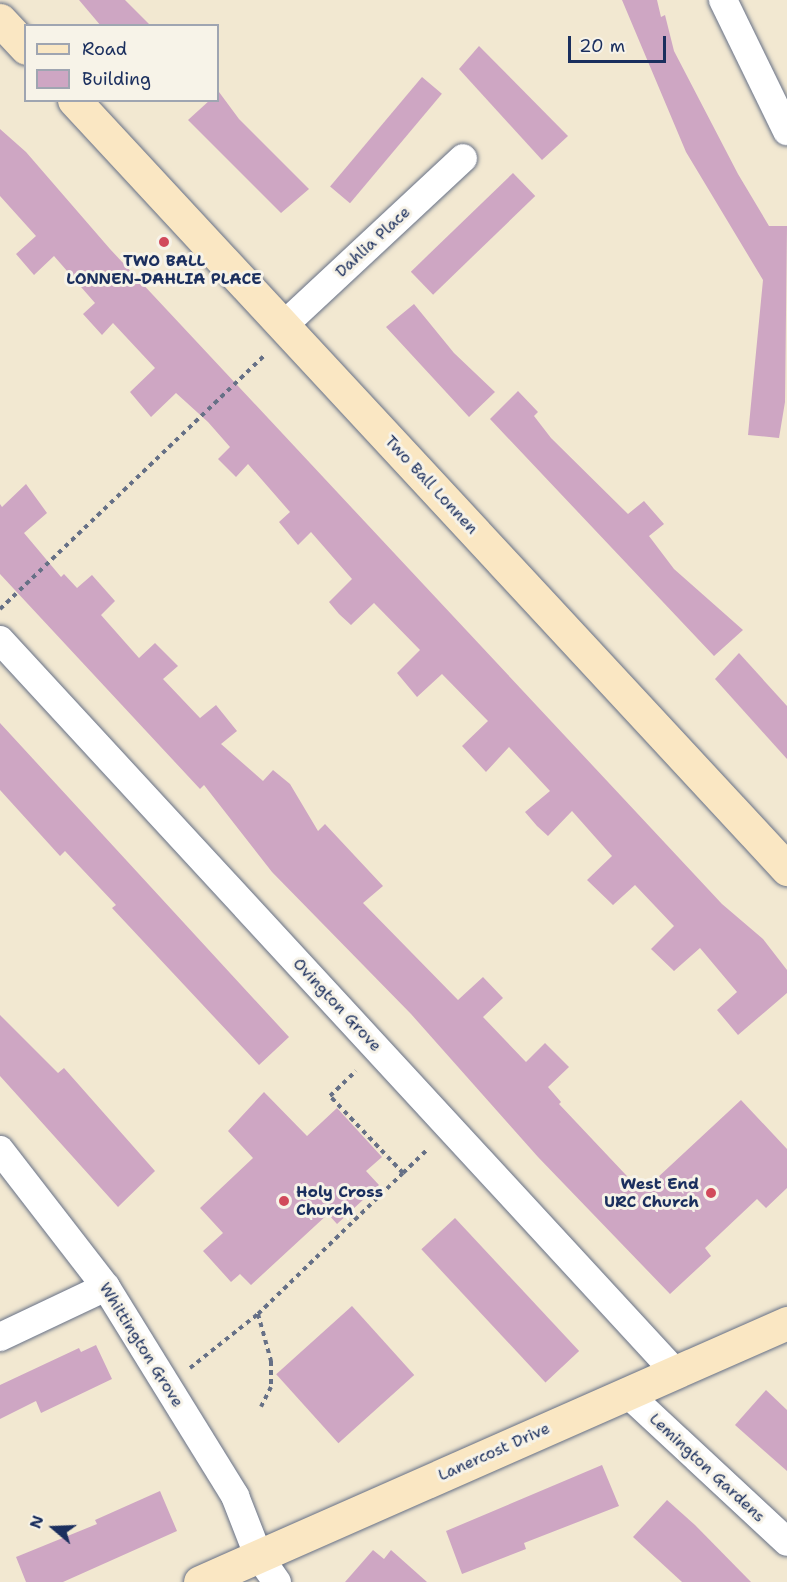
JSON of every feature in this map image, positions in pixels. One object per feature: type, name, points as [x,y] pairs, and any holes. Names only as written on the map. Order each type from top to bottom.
[{"type":"main road","points":[[0,20],[24,46]]},
{"type":"main road","name":"Two Ball Lonnen","points":[[76,102],[787,869]]},
{"type":"main road","name":"Lanercost Drive","points":[[200,1582],[787,1323]]},
{"type":"street","points":[[723,0],[787,131]]},
{"type":"street","name":"Dahlia Place","points":[[286,329],[463,158]]},
{"type":"street","name":"Ovington Grove","points":[[0,640],[674,1371]]},
{"type":"street","name":"Whittington Grove","points":[[0,1150],[106,1287],[235,1496],[258,1555],[277,1582]]},
{"type":"street","points":[[0,1337],[106,1287]]},
{"type":"street","name":"Lemington Gardens","points":[[628,1394],[787,1542]]},
{"type":"path","points":[[0,609],[286,329]]},
{"type":"path","points":[[167,1386],[258,1314],[403,1173],[330,1096],[379,1051]]},
{"type":"path","points":[[258,1314],[271,1361],[271,1387],[261,1407]]},
{"type":"building","points":[[79,0],[125,0],[149,24],[99,24]]},
{"type":"building","points":[[622,0],[657,0],[661,17],[665,15],[674,51],[738,174],[769,226],[787,226],[785,402],[779,438],[748,435],[763,280],[686,152]]},
{"type":"building","points":[[479,46],[568,136],[542,160],[459,69]]},
{"type":"building","points":[[422,77],[442,94],[350,203],[330,187]]},
{"type":"building","points":[[219,92],[239,119],[309,189],[281,213],[188,120],[208,102],[219,102]]},
{"type":"building","points":[[0,129],[26,152],[110,249],[722,904],[763,939],[787,970],[787,993],[738,1035],[717,1010],[737,992],[700,948],[674,971],[651,949],[674,926],[635,885],[613,905],[587,880],[612,856],[572,811],[548,836],[525,812],[550,791],[509,747],[486,772],[462,746],[488,721],[442,674],[417,697],[397,673],[420,650],[374,603],[351,625],[339,614],[329,602],[352,579],[311,532],[298,545],[279,522],[290,512],[248,464],[236,477],[218,459],[230,447],[208,422],[176,393],[151,417],[130,392],[155,368],[113,323],[102,335],[83,314],[95,303],[54,256],[34,275],[16,254],[36,236],[0,196]]},
{"type":"building","points":[[513,173],[535,196],[433,295],[411,272]]},
{"type":"building","points":[[414,304],[454,353],[495,392],[469,417],[386,327]]},
{"type":"building","points":[[518,391],[538,412],[534,416],[551,438],[628,514],[644,501],[664,524],[649,536],[674,569],[743,630],[714,656],[490,419]]},
{"type":"building","points":[[26,484],[47,513],[24,533],[61,577],[64,574],[77,588],[92,575],[115,601],[101,615],[139,658],[155,643],[178,666],[163,679],[200,718],[216,705],[237,731],[221,744],[263,781],[273,770],[290,784],[318,831],[325,824],[383,886],[363,903],[458,1000],[483,977],[503,998],[483,1017],[526,1062],[545,1043],[569,1067],[548,1087],[561,1102],[559,1104],[642,1192],[741,1100],[787,1149],[787,1188],[766,1208],[757,1199],[705,1248],[711,1256],[670,1294],[538,1157],[411,1014],[272,872],[204,785],[200,789],[0,574],[0,504],[2,507]]},
{"type":"building","points":[[739,653],[787,706],[787,759],[715,679]]},
{"type":"building","points":[[0,723],[289,1037],[259,1065],[112,908],[116,905],[65,851],[60,856],[0,790]]},
{"type":"building","points":[[0,1015],[58,1073],[64,1068],[155,1171],[118,1207],[0,1076]]},
{"type":"building","name":"Holy Cross Church","points":[[264,1092],[307,1136],[337,1108],[382,1157],[366,1171],[379,1185],[337,1224],[328,1214],[251,1285],[240,1274],[231,1282],[203,1251],[223,1233],[200,1208],[253,1158],[228,1131]]},
{"type":"building","points":[[455,1218],[579,1351],[545,1382],[421,1249]]},
{"type":"building","points":[[352,1306],[414,1375],[338,1443],[276,1374]]},
{"type":"building","points":[[96,1345],[112,1379],[41,1413],[36,1401],[0,1419],[0,1385],[79,1348],[81,1352]]},
{"type":"building","points":[[766,1390],[787,1410],[787,1471],[735,1425]]},
{"type":"building","points":[[602,1465],[619,1506],[524,1543],[526,1549],[462,1574],[446,1531]]},
{"type":"building","points":[[160,1491],[177,1531],[63,1582],[26,1582],[16,1557],[97,1524],[95,1520]]},
{"type":"building","points":[[667,1500],[751,1582],[682,1582],[633,1537]]},
{"type":"building","points":[[373,1550],[384,1559],[391,1550],[427,1582],[345,1582]]},
{"type":"place","name":"TWO BALL LONNEN-DAHLIA PLACE","points":[[164,242]]},
{"type":"place","name":"West End URC Church","points":[[711,1193]]},
{"type":"place","name":"Holy Cross Church","points":[[284,1201]]}]
